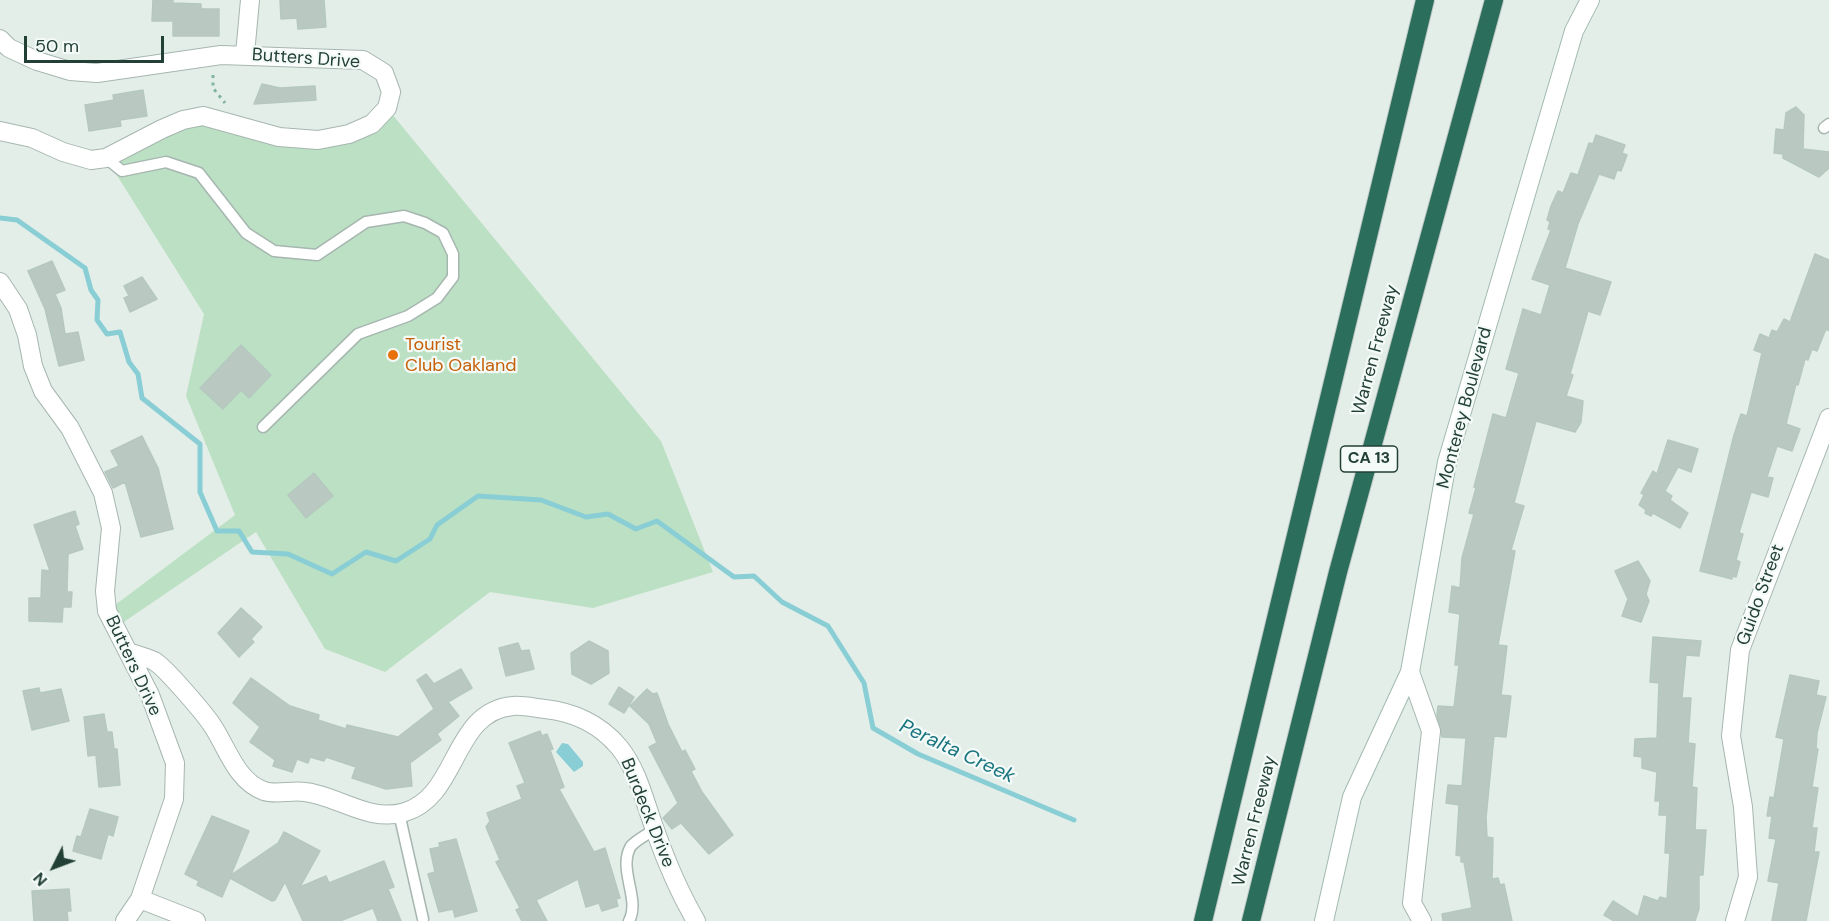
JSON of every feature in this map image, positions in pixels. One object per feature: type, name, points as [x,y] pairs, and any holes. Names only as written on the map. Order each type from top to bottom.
[{"type":"highway","name":"Warren Freeway","points":[[1203,921],[1425,0]]},
{"type":"highway","name":"Warren Freeway","points":[[1251,921],[1338,572],[1494,0]]},
{"type":"street","points":[[245,54],[250,0]]},
{"type":"street","name":"Monterey Boulevard","points":[[1324,921],[1352,797],[1410,672],[1447,462],[1574,31],[1590,0]]},
{"type":"street","name":"Butters Drive","points":[[0,39],[9,48],[37,61],[79,72],[97,73],[221,55],[245,54],[363,60],[384,73],[391,92],[387,108],[372,124],[349,134],[318,140],[279,137],[203,116],[183,120],[106,158],[91,160],[63,153],[32,138],[0,131]]},
{"type":"street","name":"Butters Drive","points":[[0,282],[18,309],[27,335],[33,366],[43,391],[70,428],[103,493],[111,528],[105,591],[107,611],[150,695],[175,763],[174,799],[140,899],[125,921]]},
{"type":"street","name":"Guido Street","points":[[1735,921],[1748,877],[1743,807],[1731,736],[1740,650],[1829,418]]},
{"type":"street","name":"Burdeck Drive","points":[[129,652],[156,662],[211,723],[243,778],[265,791],[305,792],[368,813],[387,816],[423,803],[436,789],[471,728],[483,716],[498,709],[514,705],[564,711],[595,724],[620,747],[631,766],[681,896],[696,921]]},
{"type":"street","points":[[1410,672],[1431,730],[1412,903],[1422,921]]},
{"type":"street","points":[[140,899],[196,921]]},
{"type":"lane","points":[[106,158],[122,171],[166,162],[200,173],[246,233],[274,251],[316,255],[366,222],[404,216],[425,223],[442,233],[453,254],[453,277],[437,298],[408,316],[358,334],[263,427]]},
{"type":"lane","points":[[399,813],[423,919]]},
{"type":"lane","points":[[629,921],[632,893],[626,863],[632,846],[655,829]]},
{"type":"path","points":[[221,55],[212,66],[213,88],[229,108],[236,124]]},
{"type":"green space","name":"Tourist Club Oakland","points":[[387,108],[661,441],[713,572],[593,608],[490,592],[385,672],[325,649],[256,532],[115,628],[107,611],[235,515],[186,396],[204,314],[106,158],[183,120],[318,140]]},
{"type":"water","points":[[562,743],[568,744],[583,762],[583,766],[574,772],[556,752]]},
{"type":"building","points":[[153,0],[173,0],[173,3],[201,4],[201,9],[219,9],[219,36],[173,36],[173,21],[152,21]]},
{"type":"building","points":[[280,0],[324,0],[326,27],[298,29],[297,18],[281,19]]},
{"type":"building","points":[[262,84],[280,88],[315,86],[316,100],[254,104]]},
{"type":"building","points":[[143,90],[147,116],[120,120],[121,126],[89,131],[85,105],[114,100],[113,95]]},
{"type":"building","points":[[1796,107],[1804,115],[1803,149],[1829,152],[1829,168],[1819,177],[1783,158],[1783,154],[1774,153],[1776,129],[1784,130],[1786,113]]},
{"type":"building","points":[[1596,135],[1625,145],[1622,153],[1627,155],[1621,171],[1617,170],[1614,179],[1599,174],[1578,224],[1565,268],[1611,282],[1600,315],[1588,311],[1570,374],[1573,375],[1566,396],[1583,401],[1581,422],[1575,432],[1536,421],[1514,503],[1524,506],[1511,550],[1515,551],[1498,645],[1507,646],[1501,695],[1511,696],[1506,737],[1494,736],[1486,818],[1487,837],[1493,838],[1492,879],[1498,878],[1500,885],[1504,884],[1512,921],[1443,921],[1442,914],[1472,908],[1464,862],[1461,862],[1461,856],[1456,855],[1459,805],[1446,803],[1448,785],[1462,786],[1466,738],[1442,737],[1437,715],[1438,706],[1454,707],[1459,665],[1455,665],[1460,614],[1449,612],[1452,586],[1460,588],[1462,558],[1474,514],[1469,513],[1493,414],[1506,418],[1519,373],[1506,369],[1523,309],[1541,315],[1550,285],[1532,279],[1551,230],[1548,229],[1550,222],[1547,220],[1551,206],[1558,191],[1563,193],[1571,173],[1578,175],[1589,143],[1593,144]]},
{"type":"building","points":[[1815,254],[1829,260],[1829,331],[1826,329],[1817,351],[1812,349],[1808,360],[1805,359],[1798,385],[1796,384],[1786,424],[1800,429],[1792,451],[1777,446],[1767,477],[1773,478],[1768,497],[1751,492],[1739,533],[1743,534],[1736,560],[1740,562],[1736,577],[1732,576],[1732,579],[1700,571],[1734,435],[1741,414],[1747,416],[1762,353],[1754,350],[1760,334],[1769,338],[1772,330],[1777,332],[1784,319],[1790,322]]},
{"type":"building","points":[[52,261],[65,290],[55,294],[61,308],[65,334],[78,332],[84,360],[59,366],[45,309],[28,271]]},
{"type":"building","points":[[142,277],[157,299],[130,312],[124,298],[129,296],[124,286]]},
{"type":"building","points":[[241,345],[271,375],[249,398],[241,390],[223,409],[200,388]]},
{"type":"building","points":[[142,436],[158,468],[173,529],[141,537],[125,482],[113,488],[105,472],[119,466],[111,451]]},
{"type":"building","points":[[1668,440],[1698,449],[1691,472],[1678,467],[1665,491],[1672,496],[1670,500],[1688,513],[1680,528],[1653,513],[1651,516],[1645,513],[1646,510],[1639,505],[1644,495],[1641,493],[1653,471],[1657,474]]},
{"type":"building","points":[[314,473],[333,496],[306,518],[288,495]]},
{"type":"building","points":[[75,511],[79,524],[75,526],[83,549],[68,554],[67,592],[72,592],[71,607],[63,607],[62,622],[29,621],[29,598],[41,598],[42,570],[50,571],[34,525]]},
{"type":"building","points":[[1638,561],[1650,581],[1646,594],[1649,601],[1641,622],[1622,616],[1628,599],[1615,571]]},
{"type":"building","points":[[241,608],[262,627],[251,639],[254,642],[239,657],[218,633]]},
{"type":"building","points":[[1653,637],[1701,641],[1699,656],[1686,655],[1682,698],[1691,698],[1688,743],[1695,744],[1692,787],[1697,788],[1695,830],[1706,830],[1703,875],[1699,875],[1699,909],[1695,921],[1614,921],[1604,915],[1613,901],[1638,917],[1644,896],[1658,901],[1660,897],[1667,899],[1670,853],[1665,853],[1667,815],[1659,815],[1660,801],[1655,801],[1657,772],[1642,768],[1642,757],[1634,756],[1635,739],[1657,738],[1659,683],[1650,682]]},
{"type":"building","points":[[589,641],[608,651],[609,673],[591,684],[572,674],[571,653]]},
{"type":"building","points":[[518,643],[521,651],[529,650],[534,669],[506,676],[499,648]]},
{"type":"building","points":[[461,669],[472,688],[448,702],[459,716],[437,734],[441,740],[410,763],[412,786],[386,789],[352,778],[356,767],[326,757],[324,761],[310,757],[308,763],[297,759],[292,772],[273,766],[275,760],[250,742],[260,727],[233,703],[251,678],[290,706],[319,715],[318,720],[346,729],[347,725],[398,737],[434,709],[417,680],[426,674],[434,684]]},
{"type":"building","points":[[1790,675],[1819,681],[1816,695],[1826,697],[1817,733],[1816,749],[1818,749],[1812,787],[1818,788],[1812,828],[1817,828],[1814,852],[1819,852],[1806,921],[1772,921],[1779,883],[1768,881],[1776,839],[1769,838],[1772,816],[1767,816],[1770,797],[1774,798],[1784,739],[1776,737]]},
{"type":"building","points":[[619,687],[634,697],[624,713],[609,704]]},
{"type":"building","points":[[39,688],[40,693],[61,689],[69,721],[32,730],[23,691]]},
{"type":"building","points":[[647,689],[653,694],[657,693],[668,724],[682,752],[685,750],[695,769],[691,771],[702,792],[733,835],[709,854],[681,823],[672,829],[663,818],[678,803],[649,747],[657,743],[649,724],[630,706]]},
{"type":"building","points":[[104,714],[107,732],[112,732],[114,749],[117,749],[120,785],[99,787],[96,755],[88,756],[84,717]]},
{"type":"building","points":[[540,731],[542,736],[547,734],[553,749],[550,750],[564,787],[559,789],[594,852],[605,848],[620,898],[616,899],[618,906],[602,911],[599,903],[586,907],[578,879],[536,900],[547,921],[522,921],[516,910],[520,908],[496,862],[500,860],[486,827],[490,821],[487,813],[522,799],[517,786],[525,783],[509,743]]},
{"type":"building","points":[[90,809],[118,817],[113,836],[108,834],[101,859],[73,851],[77,836],[81,837]]},
{"type":"building","points":[[212,816],[249,831],[231,875],[278,843],[284,832],[320,851],[300,887],[326,876],[329,883],[384,861],[394,887],[388,889],[401,921],[378,921],[373,908],[340,921],[303,921],[285,882],[275,900],[272,901],[230,878],[222,897],[197,885],[199,881],[185,874]]},
{"type":"building","points":[[456,839],[477,911],[455,917],[453,909],[439,912],[428,874],[435,872],[430,849],[440,847],[439,843]]},
{"type":"building","points":[[69,889],[71,911],[67,911],[68,921],[34,921],[32,891]]},
{"type":"waterway","name":"Peralta Creek","points":[[0,218],[17,220],[85,268],[91,290],[98,300],[97,320],[107,334],[120,332],[129,362],[138,374],[142,398],[200,444],[200,492],[217,531],[239,531],[252,552],[288,554],[332,574],[366,552],[396,561],[430,539],[437,525],[478,496],[541,500],[586,517],[608,514],[636,529],[657,521],[734,577],[754,576],[782,602],[828,626],[864,683],[873,728],[918,754],[1074,820]]},
{"type":"place","name":"Tourist Club Oakland","points":[[393,355]]}]
